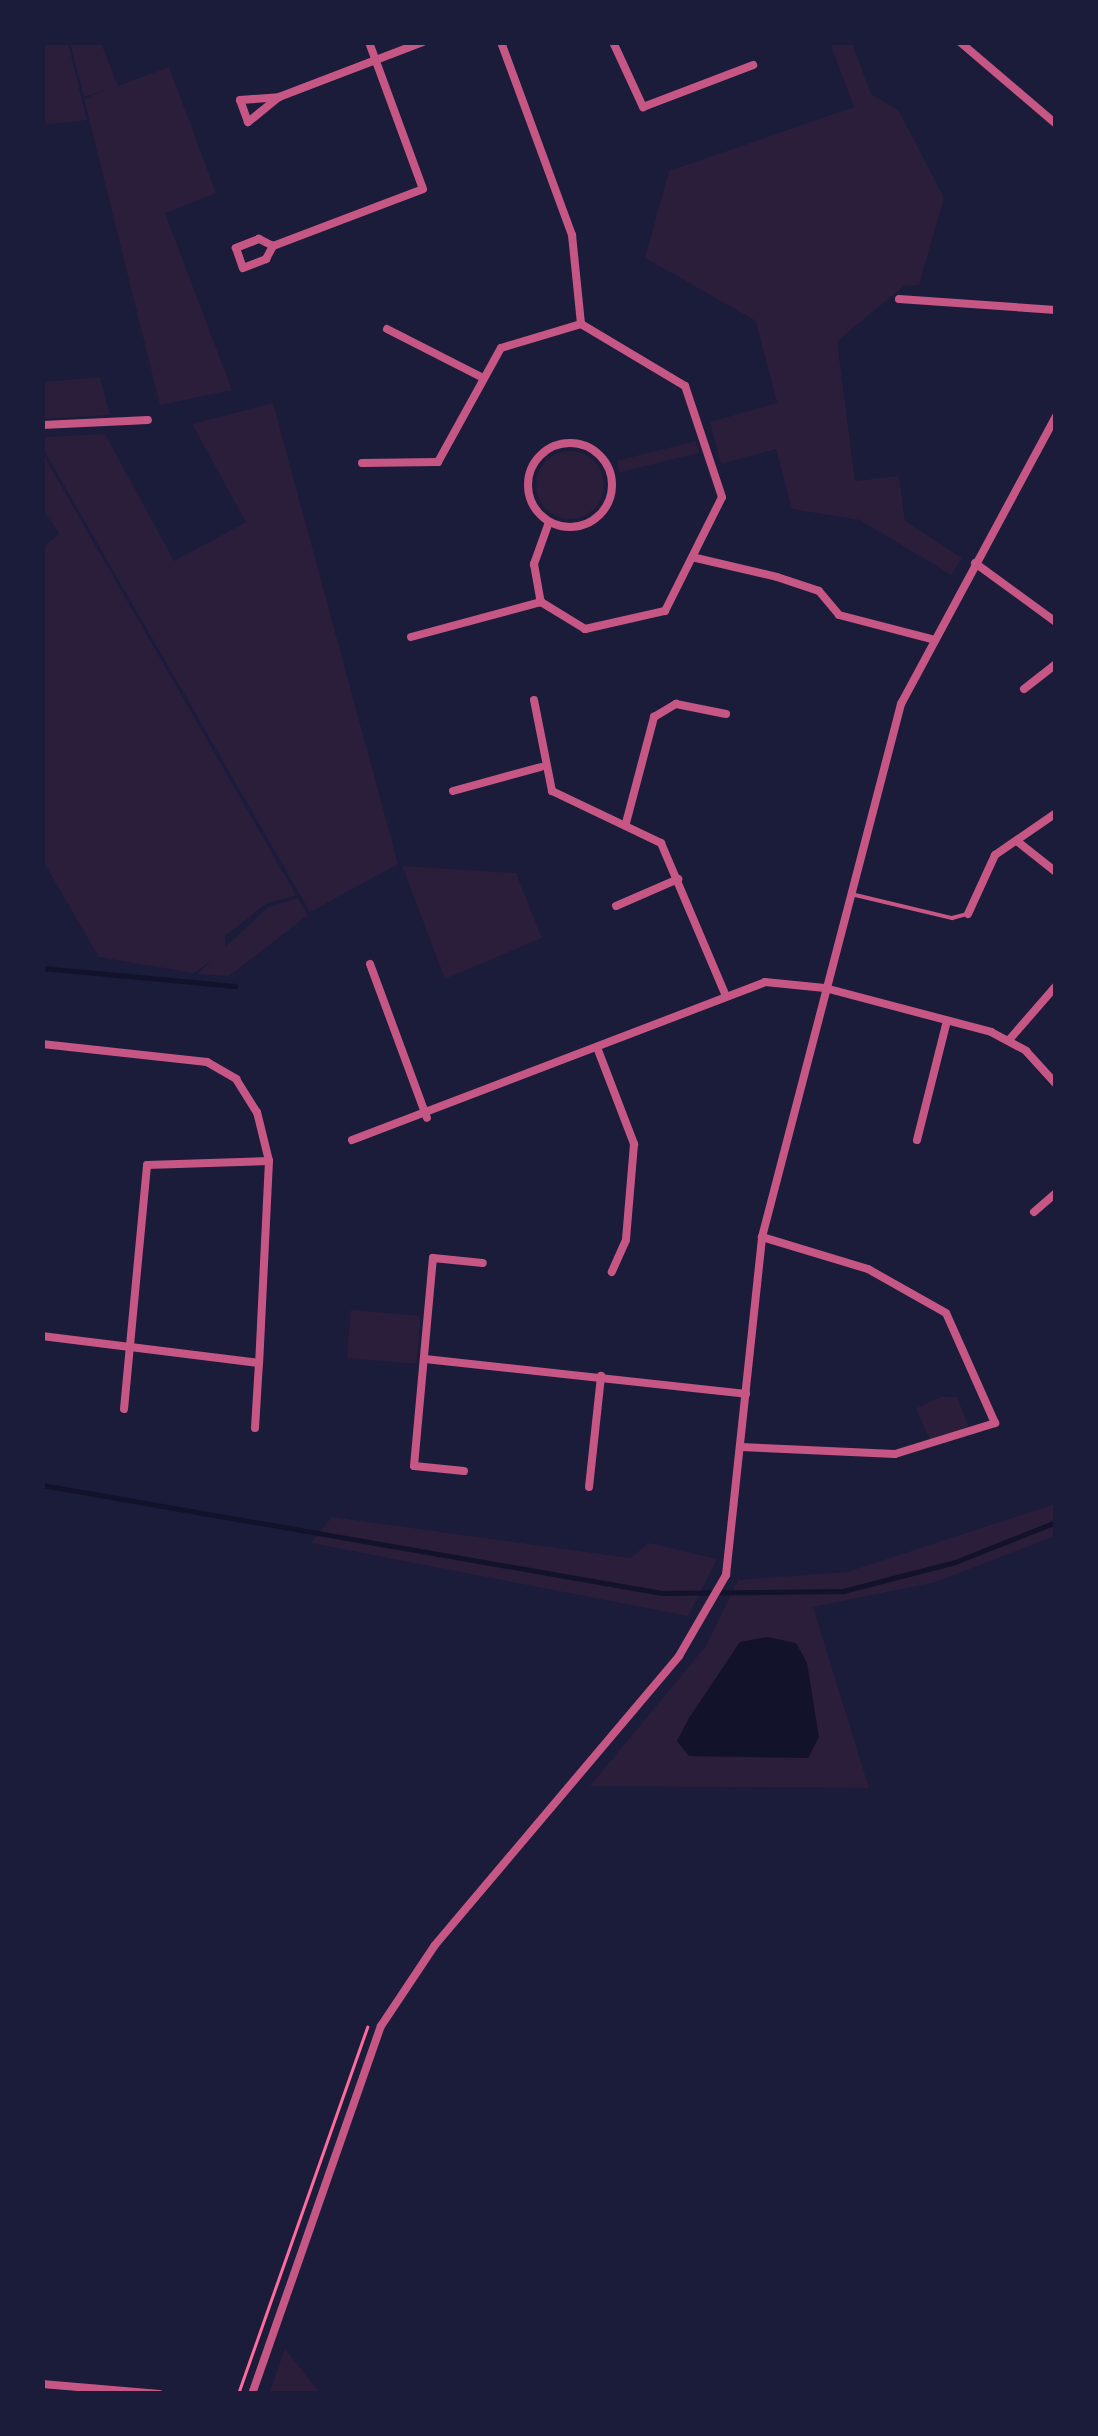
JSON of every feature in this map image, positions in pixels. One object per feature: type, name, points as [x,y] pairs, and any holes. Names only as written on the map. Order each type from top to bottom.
[{"type":"street","points":[[272,246],[259,239],[236,248],[243,268],[266,260],[272,246],[423,189],[368,42]]},
{"type":"street","points":[[279,97],[267,115],[248,122],[240,100],[279,97],[423,42]]},
{"type":"street","points":[[501,42],[572,234],[581,324]]},
{"type":"street","points":[[614,42],[644,106],[753,65]]},
{"type":"street","points":[[960,42],[1056,124]]},
{"type":"street","points":[[899,299],[1056,310]]},
{"type":"street","points":[[362,464],[438,462],[507,343],[581,324],[692,395],[722,497],[673,602],[650,616],[576,628],[541,602],[534,564],[549,522]]},
{"type":"street","points":[[386,329],[484,378]]},
{"type":"street","points":[[252,2394],[381,2026],[435,1945],[706,1618],[726,1576],[762,1238],[901,704],[931,639],[1056,416]]},
{"type":"street","points":[[42,425],[148,420]]},
{"type":"street","points":[[564,444],[592,449],[610,472],[602,513],[577,527],[549,522],[530,499],[531,469],[564,444]]},
{"type":"street","points":[[696,558],[819,591],[839,615],[931,639]]},
{"type":"street","points":[[975,563],[1056,622]]},
{"type":"street","points":[[411,636],[541,602]]},
{"type":"street","points":[[1024,689],[1056,664]]},
{"type":"street","points":[[534,700],[541,767],[558,796],[626,823],[661,842],[726,994]]},
{"type":"street","points":[[626,823],[654,717],[676,704],[726,714]]},
{"type":"street","points":[[453,791],[541,767]]},
{"type":"street","points":[[968,914],[995,855],[1056,814]]},
{"type":"street","points":[[1018,842],[1056,872]]},
{"type":"street","points":[[616,906],[678,879]]},
{"type":"street","points":[[370,964],[426,1118]]},
{"type":"street","points":[[352,1140],[426,1118],[726,994],[765,982],[825,988],[1009,1040],[1056,1084]]},
{"type":"street","points":[[1009,1040],[1056,986]]},
{"type":"street","points":[[917,1140],[947,1021]]},
{"type":"street","points":[[42,1044],[207,1062],[236,1079],[257,1112],[268,1161],[255,1428]]},
{"type":"street","points":[[598,1050],[634,1144],[626,1240],[612,1272]]},
{"type":"street","points":[[124,1409],[148,1165],[268,1161]]},
{"type":"street","points":[[1034,1212],[1056,1193]]},
{"type":"street","points":[[741,1447],[895,1454],[995,1423],[946,1313],[868,1268],[762,1238]]},
{"type":"street","points":[[464,1471],[414,1466],[433,1258],[483,1264]]},
{"type":"street","points":[[42,1336],[259,1363]]},
{"type":"street","points":[[425,1359],[746,1394]]},
{"type":"street","points":[[589,1487],[601,1376]]},
{"type":"street","points":[[42,2384],[160,2394]]},
{"type":"lane","points":[[851,894],[952,918],[968,914]]},
{"type":"path","points":[[238,2394],[374,2013]]},
{"type":"shaded area","points":[[42,43],[68,43],[87,120],[43,125]]},
{"type":"shaded area","points":[[70,43],[101,43],[118,86],[169,67],[216,193],[165,213],[232,390],[160,405],[84,99],[106,90],[84,97]]},
{"type":"shaded area","points":[[830,43],[852,43],[871,94],[899,111],[944,198],[919,285],[904,286],[837,341],[855,481],[899,476],[905,521],[962,558],[951,575],[860,520],[792,509],[776,449],[721,464],[710,422],[777,403],[756,321],[645,258],[669,171],[854,107]]},
{"type":"shaded area","points":[[100,377],[110,415],[43,419],[43,382]]},
{"type":"shaded area","points":[[273,403],[398,864],[310,912],[43,449],[43,437],[105,434],[174,561],[246,522],[192,424]]},
{"type":"shaded area","points":[[696,441],[699,453],[619,472],[616,461]]},
{"type":"shaded area","points":[[570,451],[583,453],[594,461],[602,472],[602,498],[594,509],[583,517],[570,519],[557,517],[546,509],[538,498],[536,485],[538,472],[546,461],[557,453]]},
{"type":"shaded area","points":[[43,454],[296,895],[266,904],[225,936],[225,951],[194,973],[99,957],[43,861],[43,548],[59,533],[43,511]]},
{"type":"shaded area","points":[[402,866],[516,873],[542,938],[445,979]]},
{"type":"shaded area","points":[[298,898],[308,915],[229,976],[197,974],[268,907]]},
{"type":"shaded area","points":[[351,1310],[421,1316],[417,1364],[347,1358]]},
{"type":"shaded area","points":[[941,1397],[957,1397],[969,1427],[930,1440],[916,1408]]},
{"type":"shaded area","points":[[1055,1504],[1055,1536],[936,1582],[813,1607],[869,1788],[590,1786],[706,1646],[738,1580],[847,1572]],"holes":[[[740,1642],[796,1643],[716,1681]]]},
{"type":"shaded area","points":[[332,1517],[630,1558],[649,1543],[717,1559],[688,1616],[311,1543]]},
{"type":"shaded area","points":[[767,1637],[796,1643],[807,1663],[819,1737],[808,1758],[689,1756],[677,1741],[689,1718],[740,1642]]},
{"type":"shaded area","points":[[285,2349],[320,2393],[269,2393]]},
{"type":"waterway","points":[[42,968],[235,986]]},
{"type":"waterway","points":[[42,1485],[662,1593],[843,1591],[955,1562],[1056,1522]]}]
